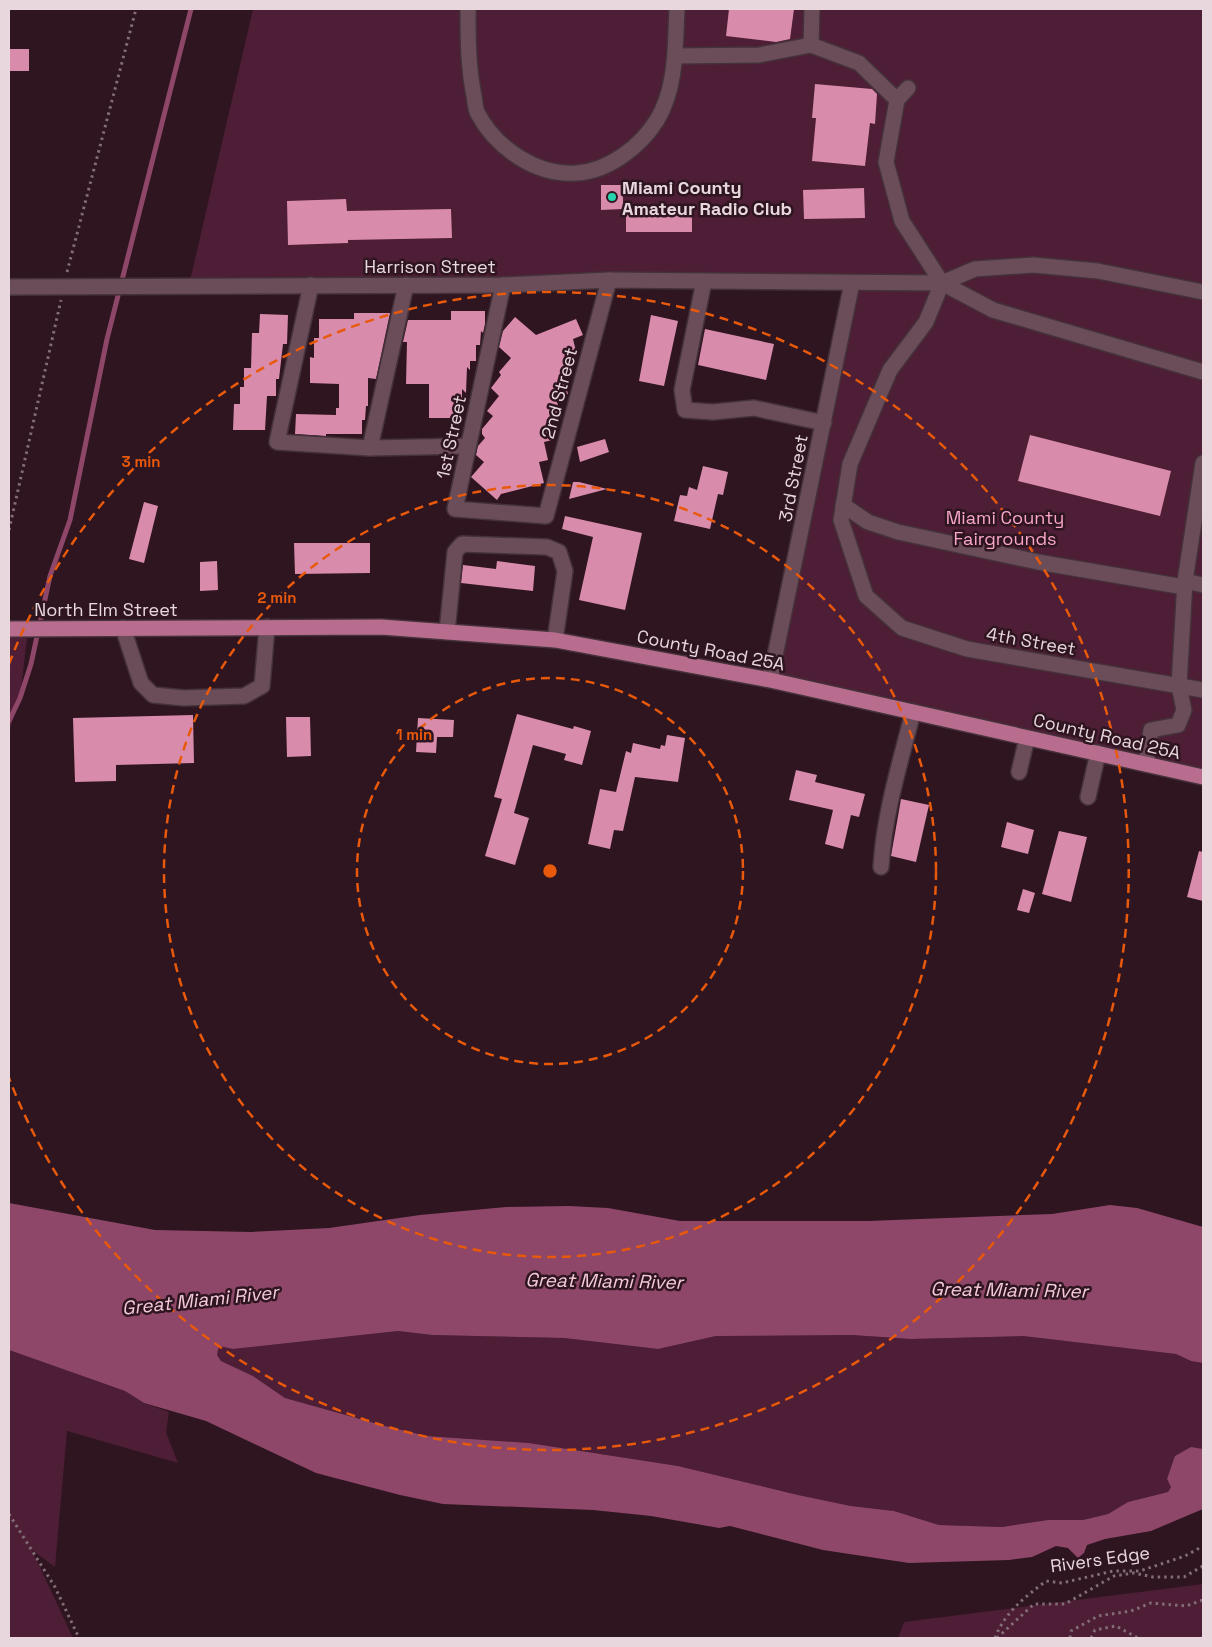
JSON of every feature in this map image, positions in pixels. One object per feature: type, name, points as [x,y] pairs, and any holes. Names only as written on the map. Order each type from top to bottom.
[{"type":"main road","name":"County Road 25A","points":[[203,628],[381,627],[555,640],[770,680],[1203,777]]},
{"type":"main road","name":"North Elm Street","points":[[9,628],[203,628]]},
{"type":"street","points":[[468,9],[468,67],[477,113],[498,142],[519,157],[547,170],[578,173],[610,163],[634,147],[657,120],[669,92],[675,56],[677,9]]},
{"type":"street","points":[[811,45],[812,9]]},
{"type":"street","points":[[675,56],[759,55],[811,45],[859,63],[897,100]]},
{"type":"street","points":[[908,88],[897,100],[886,162],[902,221],[942,282],[993,310],[1203,372]]},
{"type":"street","points":[[1203,292],[1098,272],[1033,266],[975,269],[942,282],[926,322],[890,370],[850,464],[843,505],[868,522],[898,532],[1038,562],[1184,584],[1203,585]]},
{"type":"street","name":"Harrison Street","points":[[9,287],[503,285],[609,280],[852,283],[942,282]]},
{"type":"street","name":"2nd Street","points":[[546,516],[609,280]]},
{"type":"street","points":[[704,281],[682,390],[685,410],[713,412],[754,408],[824,423]]},
{"type":"street","name":"3rd Street","points":[[770,680],[852,283]]},
{"type":"street","points":[[370,448],[406,285]]},
{"type":"street","name":"1st Street","points":[[503,285],[455,509],[546,516]]},
{"type":"street","points":[[311,286],[277,442],[370,448],[468,446]]},
{"type":"street","points":[[1146,764],[1151,730],[1178,725],[1184,710],[1179,686],[1184,584],[1203,462]]},
{"type":"street","name":"4th Street","points":[[843,505],[841,520],[866,596],[902,628],[968,649],[1203,690]]},
{"type":"street","points":[[447,632],[455,552],[462,544],[547,547],[559,552],[565,571],[555,640]]},
{"type":"street","points":[[123,628],[140,683],[153,695],[184,698],[244,696],[262,686],[267,627]]},
{"type":"street","points":[[881,867],[882,848],[890,809],[913,712]]},
{"type":"street","points":[[1019,772],[1027,738]]},
{"type":"street","points":[[1088,797],[1098,753]]},
{"type":"path","points":[[9,530],[64,287],[136,9]]},
{"type":"path","points":[[9,1514],[56,1587],[79,1638]]},
{"type":"path","name":"Rivers Edge","points":[[997,1638],[1002,1621],[1019,1602],[1046,1580],[1062,1583],[1113,1571],[1140,1571],[1185,1556],[1203,1546]]},
{"type":"path","points":[[997,1638],[1034,1604],[1065,1604],[1114,1576],[1134,1573],[1153,1578],[1184,1577],[1203,1566]]},
{"type":"path","points":[[1070,1638],[1071,1631],[1098,1616],[1131,1610],[1151,1603],[1186,1606],[1203,1600]]},
{"type":"path","points":[[1091,1638],[1095,1630],[1116,1626],[1138,1638]]},
{"type":"green space","name":"Miami County Fairgrounds","points":[[253,9],[1203,9],[1203,777],[770,680],[852,284],[189,285]]},
{"type":"green space","points":[[9,629],[28,629],[20,698],[9,732]]},
{"type":"green space","points":[[398,1331],[432,1335],[564,1338],[658,1349],[716,1336],[852,1335],[911,1339],[1023,1336],[1176,1354],[1191,1361],[1203,1363],[1203,1449],[1190,1448],[1172,1468],[1167,1479],[1171,1487],[1168,1492],[1128,1502],[1108,1514],[1083,1520],[1048,1520],[1002,1527],[939,1525],[894,1511],[851,1506],[798,1495],[678,1466],[529,1443],[427,1436],[285,1398],[253,1376],[221,1361],[217,1355],[219,1346],[233,1349]]},
{"type":"green space","points":[[9,1350],[125,1391],[144,1403],[169,1412],[166,1432],[178,1463],[67,1431],[55,1567],[32,1550],[73,1638],[9,1638]]},
{"type":"green space","points":[[1203,1584],[1203,1638],[898,1638],[904,1622]]},
{"type":"water","name":"Great Miami River","points":[[9,1203],[155,1230],[251,1232],[329,1228],[420,1215],[506,1207],[569,1206],[608,1208],[680,1221],[868,1221],[1052,1214],[1110,1205],[1137,1208],[1203,1227],[1203,1363],[1191,1361],[1176,1354],[1023,1336],[911,1339],[852,1335],[716,1336],[658,1349],[564,1338],[432,1335],[398,1331],[233,1349],[219,1346],[217,1355],[221,1361],[253,1376],[285,1398],[427,1436],[529,1443],[678,1466],[798,1495],[851,1506],[894,1511],[939,1525],[1002,1527],[1048,1520],[1083,1520],[1108,1514],[1128,1502],[1168,1492],[1171,1487],[1167,1479],[1175,1456],[1191,1447],[1203,1449],[1203,1509],[1151,1531],[1105,1539],[1087,1545],[1084,1553],[1078,1558],[1068,1548],[1056,1546],[1032,1557],[1009,1560],[909,1563],[823,1550],[730,1526],[719,1528],[651,1516],[593,1510],[443,1504],[400,1495],[316,1473],[206,1421],[144,1403],[125,1391],[9,1350]]},
{"type":"building","points":[[729,9],[794,9],[790,39],[776,42],[726,36]]},
{"type":"building","points":[[9,49],[29,49],[29,71],[9,71]]},
{"type":"building","points":[[815,84],[872,89],[877,94],[875,124],[870,123],[865,166],[812,161],[816,118],[812,118]]},
{"type":"building","name":"Miami County Amateur Radio Club","points":[[601,185],[623,185],[623,209],[601,210]]},
{"type":"building","points":[[864,188],[865,218],[804,219],[803,190]]},
{"type":"building","points":[[346,199],[347,211],[451,209],[452,238],[348,240],[348,243],[288,245],[287,201]]},
{"type":"building","points":[[626,208],[692,208],[692,232],[626,232]]},
{"type":"building","points":[[451,311],[485,311],[485,324],[483,333],[481,331],[480,345],[476,345],[476,361],[470,361],[470,370],[467,367],[466,393],[462,389],[462,418],[429,418],[429,384],[406,384],[407,342],[403,342],[408,320],[451,320]]},
{"type":"building","points":[[354,313],[390,313],[376,379],[368,378],[368,406],[366,406],[365,420],[362,420],[362,434],[326,434],[326,436],[295,434],[296,414],[336,415],[336,408],[339,408],[339,384],[310,383],[310,357],[314,358],[314,338],[319,338],[319,319],[354,319]]},
{"type":"building","points":[[260,314],[288,315],[287,344],[283,344],[279,379],[276,379],[276,396],[267,396],[265,430],[233,430],[234,404],[240,404],[240,387],[244,387],[244,368],[251,368],[252,333],[259,333]]},
{"type":"building","points":[[651,315],[678,321],[664,386],[639,381]]},
{"type":"building","points":[[515,317],[536,335],[576,319],[583,335],[573,339],[576,351],[567,353],[573,374],[563,376],[568,394],[556,397],[561,418],[551,420],[556,439],[544,442],[548,460],[539,462],[544,483],[501,494],[497,500],[471,477],[484,462],[476,455],[478,446],[485,438],[482,434],[482,429],[493,416],[487,411],[499,396],[491,388],[501,375],[499,372],[511,358],[499,347],[503,331]]},
{"type":"building","points":[[705,329],[774,344],[766,380],[698,365]]},
{"type":"building","points":[[1030,435],[1171,471],[1160,516],[1018,481]]},
{"type":"building","points":[[605,439],[609,452],[580,462],[577,447]]},
{"type":"building","points":[[703,466],[728,472],[723,495],[718,494],[710,529],[674,521],[680,495],[687,496],[689,487],[697,490]]},
{"type":"building","points":[[573,482],[579,482],[607,489],[569,499]]},
{"type":"building","points":[[144,502],[158,506],[144,563],[129,559]]},
{"type":"building","points":[[565,516],[642,533],[625,610],[579,600],[593,537],[562,529]]},
{"type":"building","points":[[294,543],[370,543],[370,573],[295,574]]},
{"type":"building","points":[[217,561],[218,590],[200,591],[200,562]]},
{"type":"building","points":[[497,561],[535,566],[533,591],[461,583],[463,565],[496,569]]},
{"type":"building","points":[[517,714],[573,729],[574,726],[591,731],[582,765],[564,760],[566,754],[533,745],[514,813],[529,818],[515,865],[485,856],[502,799],[494,797]]},
{"type":"building","points":[[193,715],[194,763],[116,765],[116,781],[75,782],[73,718]]},
{"type":"building","points":[[286,717],[310,717],[311,756],[287,757]]},
{"type":"building","points":[[418,718],[454,720],[453,737],[437,737],[436,753],[416,752]]},
{"type":"building","points":[[667,735],[685,738],[678,782],[635,777],[623,831],[614,830],[610,849],[588,844],[600,789],[616,792],[626,751],[631,753],[633,743],[660,749],[661,745],[665,746]]},
{"type":"building","points":[[796,770],[817,775],[815,782],[865,794],[859,817],[851,815],[843,849],[825,844],[833,810],[789,800]]},
{"type":"building","points":[[901,799],[929,805],[916,862],[891,856]]},
{"type":"building","points":[[1007,822],[1034,830],[1028,854],[1001,847]]},
{"type":"building","points":[[1059,831],[1087,837],[1071,902],[1042,894]]},
{"type":"building","points":[[1199,851],[1203,852],[1203,901],[1187,897]]},
{"type":"building","points":[[1023,889],[1035,893],[1029,913],[1017,910]]},
{"type":"waterway","points":[[9,721],[20,698],[31,664],[50,576],[70,520],[107,339],[191,9]]},
{"type":"place","name":"Miami County Amateur Radio Club","points":[[612,197]]}]
